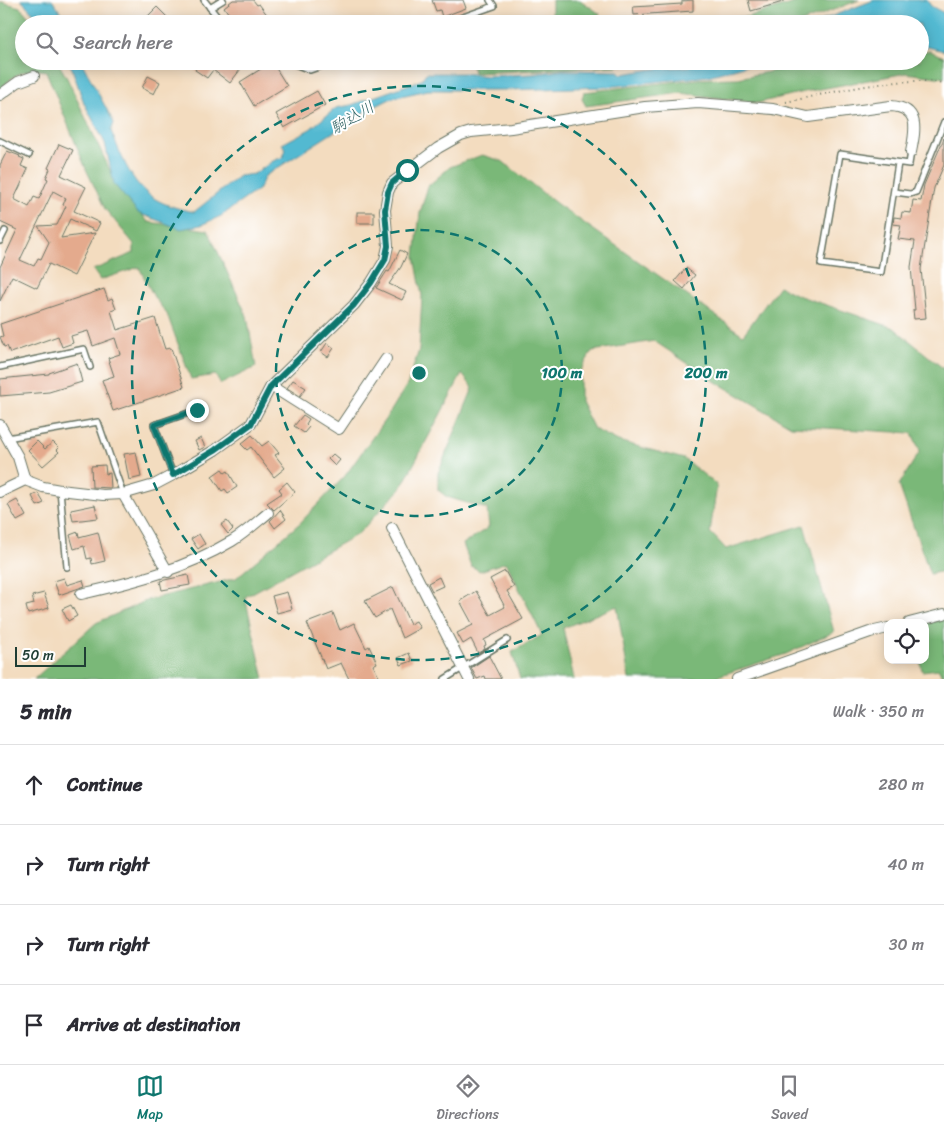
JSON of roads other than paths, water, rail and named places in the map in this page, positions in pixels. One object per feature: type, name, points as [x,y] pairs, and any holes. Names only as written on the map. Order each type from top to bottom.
[{"type":"street","points":[[0,95],[18,82],[34,76]]},
{"type":"street","points":[[0,492],[25,480],[43,487],[60,490],[103,495],[122,494],[154,485],[173,475],[215,450],[251,424],[271,386],[354,305],[371,283],[385,260],[388,246],[385,210],[388,192],[392,183],[438,148],[460,136],[471,132],[510,128],[646,107],[698,103],[773,109],[808,117],[899,106],[908,111],[916,127],[911,152]]},
{"type":"street","points":[[271,386],[339,429],[386,359]]},
{"type":"street","points":[[0,425],[18,457],[25,480]]},
{"type":"street","points":[[122,494],[168,572]]},
{"type":"street","points":[[81,594],[168,572],[234,540],[268,513]]},
{"type":"street","points":[[392,528],[469,679]]},
{"type":"street","points":[[925,619],[944,614]]},
{"type":"street","points":[[738,679],[852,638],[884,629]]},
{"type":"lane","points":[[204,0],[216,15]]},
{"type":"lane","points":[[210,8],[223,0]]},
{"type":"lane","points":[[468,15],[494,6],[490,0]]},
{"type":"lane","points":[[894,192],[910,194],[916,192],[944,122]]},
{"type":"lane","points":[[0,141],[29,155]]},
{"type":"lane","points":[[898,163],[881,272],[821,264],[840,154],[909,164],[911,152]]},
{"type":"lane","points":[[0,241],[5,231]]},
{"type":"lane","points":[[0,367],[84,349],[90,367]]},
{"type":"lane","points":[[173,475],[154,425],[197,410]]},
{"type":"lane","points":[[6,438],[98,422],[122,494]]},
{"type":"lane","points":[[60,490],[68,567]]},
{"type":"lane","points":[[445,679],[507,640]]},
{"type":"water","points":[[21,0],[52,0],[63,15],[35,15]]},
{"type":"water","points":[[874,0],[927,0],[931,6],[944,13],[944,51],[929,47],[929,15],[835,15]]},
{"type":"water","name":"駒込川","points":[[72,70],[86,70],[114,123],[111,131],[135,181],[153,198],[176,208],[194,212],[239,176],[254,174],[273,161],[283,157],[286,149],[282,144],[310,129],[336,108],[351,105],[421,80],[426,73],[463,73],[487,76],[533,74],[562,70],[618,71],[622,74],[648,70],[730,70],[708,76],[607,87],[428,90],[392,98],[368,110],[265,176],[259,189],[221,216],[201,225],[181,229],[138,213],[114,184],[105,143],[84,103]]}]
